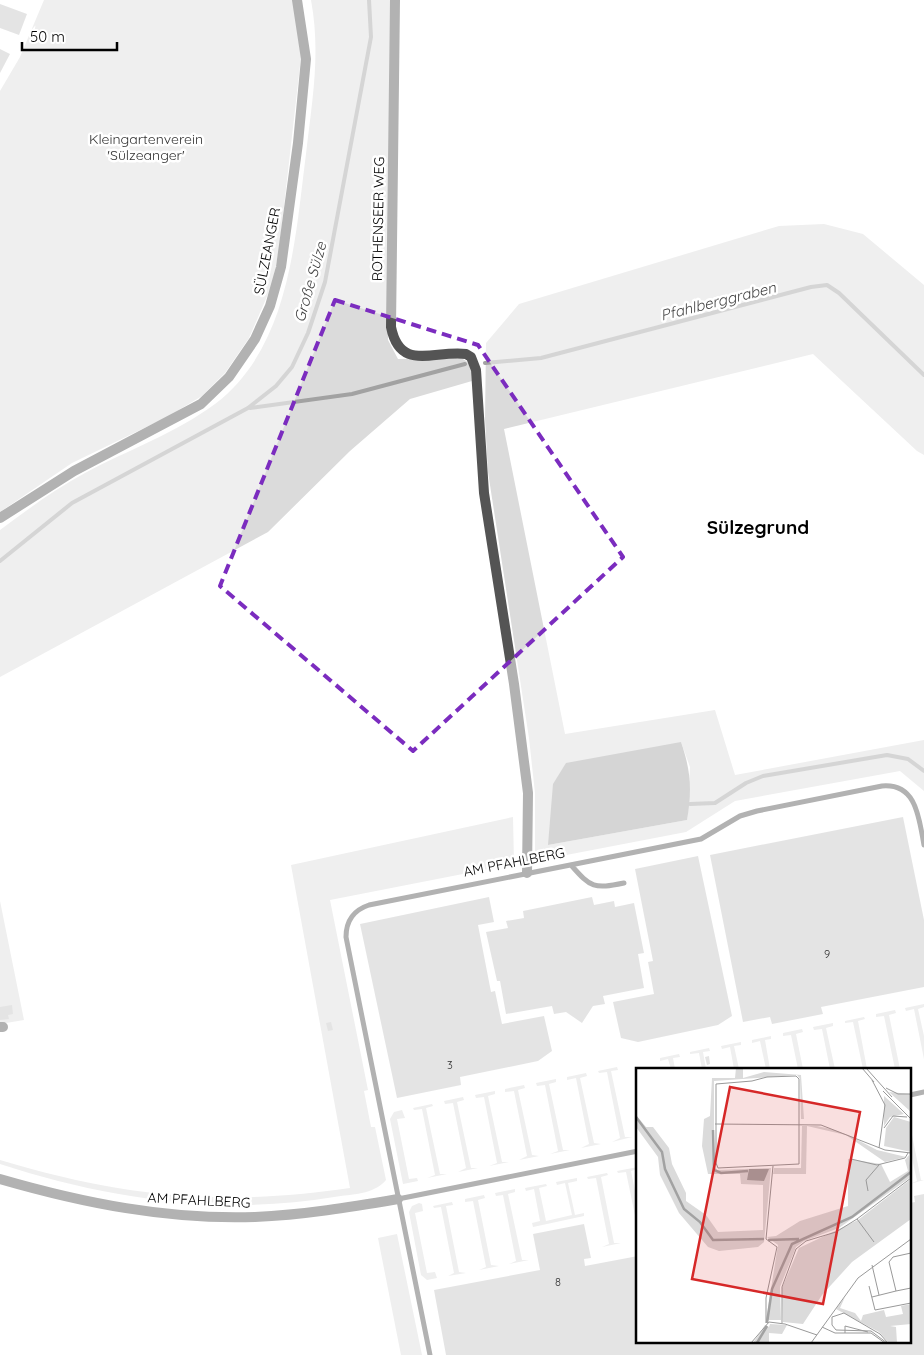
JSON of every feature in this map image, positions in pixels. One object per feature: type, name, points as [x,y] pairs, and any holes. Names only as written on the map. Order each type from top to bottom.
[{"type":"street","name":"SÜLZEANGER","points":[[0,518],[74,470],[201,404],[229,377],[255,339],[270,306],[281,267],[298,143],[306,59],[297,0]]},
{"type":"street","name":"ROTHENSEER WEG","points":[[395,0],[390,319],[392,336],[398,348],[410,355],[464,353],[471,357],[475,368],[484,493],[514,684],[526,779],[529,809],[527,873]]},
{"type":"street","name":"AM PFAHLBERG","points":[[0,1179],[100,1204],[142,1211],[204,1216],[284,1216],[398,1199]]},
{"type":"lane","name":"AM PFAHLBERG","points":[[430,1355],[348,945],[347,925],[354,914],[369,906],[701,839],[733,820],[757,811],[888,785],[904,790],[912,799],[924,845]]},
{"type":"lane","points":[[571,865],[592,886],[598,888],[624,883]]},
{"type":"lane","name":"AM PFAHLBERG","points":[[398,1199],[636,1151]]},
{"type":"highlighted area","points":[[335,300],[478,345],[623,557],[413,751],[220,586]]},
{"type":"green space","name":"Kleingartenverein 'Sülzeanger'","points":[[44,0],[293,0],[301,57],[279,250],[272,285],[249,338],[225,373],[202,396],[167,417],[72,463],[0,512],[0,91],[20,57]]},
{"type":"green space","points":[[311,0],[390,0],[388,340],[398,359],[464,359],[470,367],[472,381],[410,399],[350,451],[268,532],[0,677],[0,530],[74,479],[168,433],[215,404],[240,380],[259,353],[274,322],[292,255],[311,115],[315,39]]},
{"type":"green space","points":[[824,224],[863,234],[924,285],[924,455],[917,451],[813,354],[504,429],[565,734],[715,710],[735,775],[924,740],[924,791],[900,771],[735,801],[686,832],[535,861],[535,793],[529,738],[488,472],[485,419],[486,343],[519,304],[779,226]],"holes":[[[681,742],[690,767],[687,820],[548,845]]]},
{"type":"green space","points":[[513,817],[514,864],[330,900],[368,1090],[364,1091],[371,1127],[375,1127],[386,1180],[381,1185],[362,1193],[292,1202],[250,1205],[207,1204],[123,1195],[82,1187],[0,1164],[0,1160],[89,1183],[173,1195],[258,1197],[350,1188],[291,865]]},
{"type":"green space","points":[[0,901],[24,1020],[0,1024]]},
{"type":"green space","points":[[924,1004],[924,1007],[918,1009],[924,1036],[924,1059],[914,1009],[906,1011],[905,1008]]},
{"type":"green space","points":[[895,1010],[896,1013],[889,1015],[900,1068],[895,1068],[884,1016],[876,1017],[876,1014]]},
{"type":"green space","points":[[864,1017],[865,1019],[858,1021],[867,1068],[863,1068],[853,1022],[845,1023],[845,1021]]},
{"type":"green space","points":[[833,1023],[833,1026],[826,1028],[835,1068],[830,1068],[822,1029],[814,1030],[813,1027]]},
{"type":"green space","points":[[802,1029],[803,1032],[796,1034],[803,1068],[798,1068],[791,1035],[783,1036],[783,1033]]},
{"type":"green space","points":[[771,1036],[771,1039],[765,1040],[770,1068],[766,1068],[760,1041],[752,1043],[752,1040]]},
{"type":"green space","points":[[741,1042],[741,1045],[734,1046],[739,1068],[734,1068],[730,1047],[722,1049],[721,1046]]},
{"type":"green space","points":[[709,1048],[710,1051],[703,1052],[706,1068],[702,1068],[699,1053],[690,1054],[690,1052]]},
{"type":"green space","points":[[679,1054],[680,1057],[673,1058],[675,1068],[671,1068],[668,1059],[660,1061],[660,1058]]},
{"type":"green space","points":[[617,1067],[618,1070],[611,1071],[625,1137],[632,1137],[612,1142],[620,1138],[607,1072],[599,1073],[598,1071]]},
{"type":"green space","points":[[586,1073],[587,1076],[580,1078],[594,1143],[601,1144],[581,1148],[589,1144],[576,1078],[567,1080],[567,1077]]},
{"type":"green space","points":[[556,1079],[556,1082],[549,1084],[563,1150],[570,1150],[550,1154],[558,1151],[545,1085],[537,1086],[536,1083]]},
{"type":"green space","points":[[524,1085],[525,1088],[518,1090],[532,1155],[539,1156],[519,1160],[527,1156],[514,1091],[505,1092],[505,1089]]},
{"type":"green space","points":[[495,1091],[495,1094],[488,1096],[502,1162],[509,1162],[489,1166],[497,1163],[484,1097],[476,1098],[475,1095]]},
{"type":"green space","points":[[463,1097],[464,1100],[457,1102],[471,1168],[478,1168],[458,1172],[466,1168],[453,1103],[445,1104],[444,1101]]},
{"type":"green space","points":[[432,1104],[433,1106],[426,1108],[440,1174],[447,1174],[427,1178],[435,1175],[422,1109],[414,1110],[413,1108]]},
{"type":"green space","points":[[402,1110],[405,1118],[397,1119],[409,1179],[417,1178],[418,1181],[403,1184],[390,1119],[394,1112]]},
{"type":"green space","points":[[912,1135],[921,1180],[924,1180],[912,1183],[917,1181],[912,1158]]},
{"type":"green space","points":[[636,1167],[636,1170],[631,1171],[636,1196],[636,1220],[626,1172],[618,1173],[617,1171]]},
{"type":"green space","points":[[607,1173],[608,1175],[601,1177],[614,1243],[621,1243],[602,1247],[609,1244],[596,1178],[588,1179],[587,1177]]},
{"type":"green space","points":[[577,1178],[577,1181],[568,1183],[575,1215],[584,1213],[584,1216],[533,1227],[532,1223],[540,1221],[534,1189],[526,1191],[525,1188],[546,1184],[547,1186],[539,1188],[546,1221],[572,1215],[565,1183],[557,1185],[556,1182]]},
{"type":"green space","points":[[515,1189],[515,1192],[508,1194],[522,1260],[529,1260],[509,1264],[516,1261],[503,1195],[496,1196],[495,1193]]},
{"type":"green space","points":[[484,1195],[485,1198],[478,1200],[491,1265],[499,1266],[479,1270],[486,1267],[473,1201],[465,1202],[465,1199]]},
{"type":"green space","points":[[452,1202],[453,1205],[446,1206],[459,1272],[466,1273],[448,1276],[454,1273],[441,1207],[434,1208],[433,1206]]},
{"type":"green space","points":[[419,1203],[422,1204],[423,1211],[415,1213],[427,1273],[435,1272],[437,1278],[427,1280],[421,1275],[409,1212],[412,1206]]},
{"type":"green space","points":[[397,1234],[422,1355],[401,1355],[378,1238]]},
{"type":"shaded area","points":[[681,742],[690,781],[687,820],[548,845],[553,784],[566,763]]},
{"type":"building","points":[[0,4],[27,14],[19,35],[0,28]]},
{"type":"building","points":[[0,49],[10,54],[0,73]]},
{"type":"building","points":[[903,817],[924,920],[924,987],[821,1007],[823,1014],[772,1024],[770,1017],[743,1022],[710,855]]},
{"type":"building","points":[[698,856],[732,1016],[718,1025],[638,1042],[621,1038],[613,1002],[654,994],[648,962],[653,961],[635,869]]},
{"type":"building","points":[[489,897],[494,922],[478,925],[491,992],[495,991],[502,1024],[544,1016],[552,1051],[538,1061],[460,1077],[461,1085],[397,1098],[360,924]]},
{"type":"building","points":[[592,897],[594,905],[614,901],[615,907],[634,903],[644,953],[638,954],[644,988],[603,996],[605,1004],[593,1006],[582,1023],[566,1012],[554,1014],[552,1006],[506,1014],[500,981],[497,981],[486,932],[508,928],[506,921],[524,918],[523,911]]},
{"type":"building","points":[[12,1005],[13,1014],[8,1015],[9,1019],[0,1020],[0,1007]]},
{"type":"building","points":[[331,1022],[333,1030],[328,1031],[326,1023]]},
{"type":"building","points":[[709,1056],[710,1064],[707,1065],[705,1057]]},
{"type":"building","points":[[924,1194],[924,1355],[446,1355],[434,1290],[540,1270],[533,1234],[584,1224],[591,1258],[584,1259],[585,1266],[636,1256],[636,1342],[912,1342],[912,1203],[915,1202],[914,1196]]},
{"type":"waterway","name":"Große Sülze","points":[[0,561],[72,503],[248,408],[276,386],[292,367],[308,333],[325,282],[371,37],[369,0]]},
{"type":"waterway","name":"Pfahlberggraben","points":[[485,363],[541,358],[811,287],[827,285],[839,293],[924,375]]},
{"type":"waterway","name":"Pfahlberggraben","points":[[250,408],[352,394],[465,364]]},
{"type":"waterway","points":[[690,804],[715,803],[746,783],[763,776],[887,755],[908,759],[924,771]]},
{"type":"district","name":"Sülzegrund","points":[[758,527]]}]
